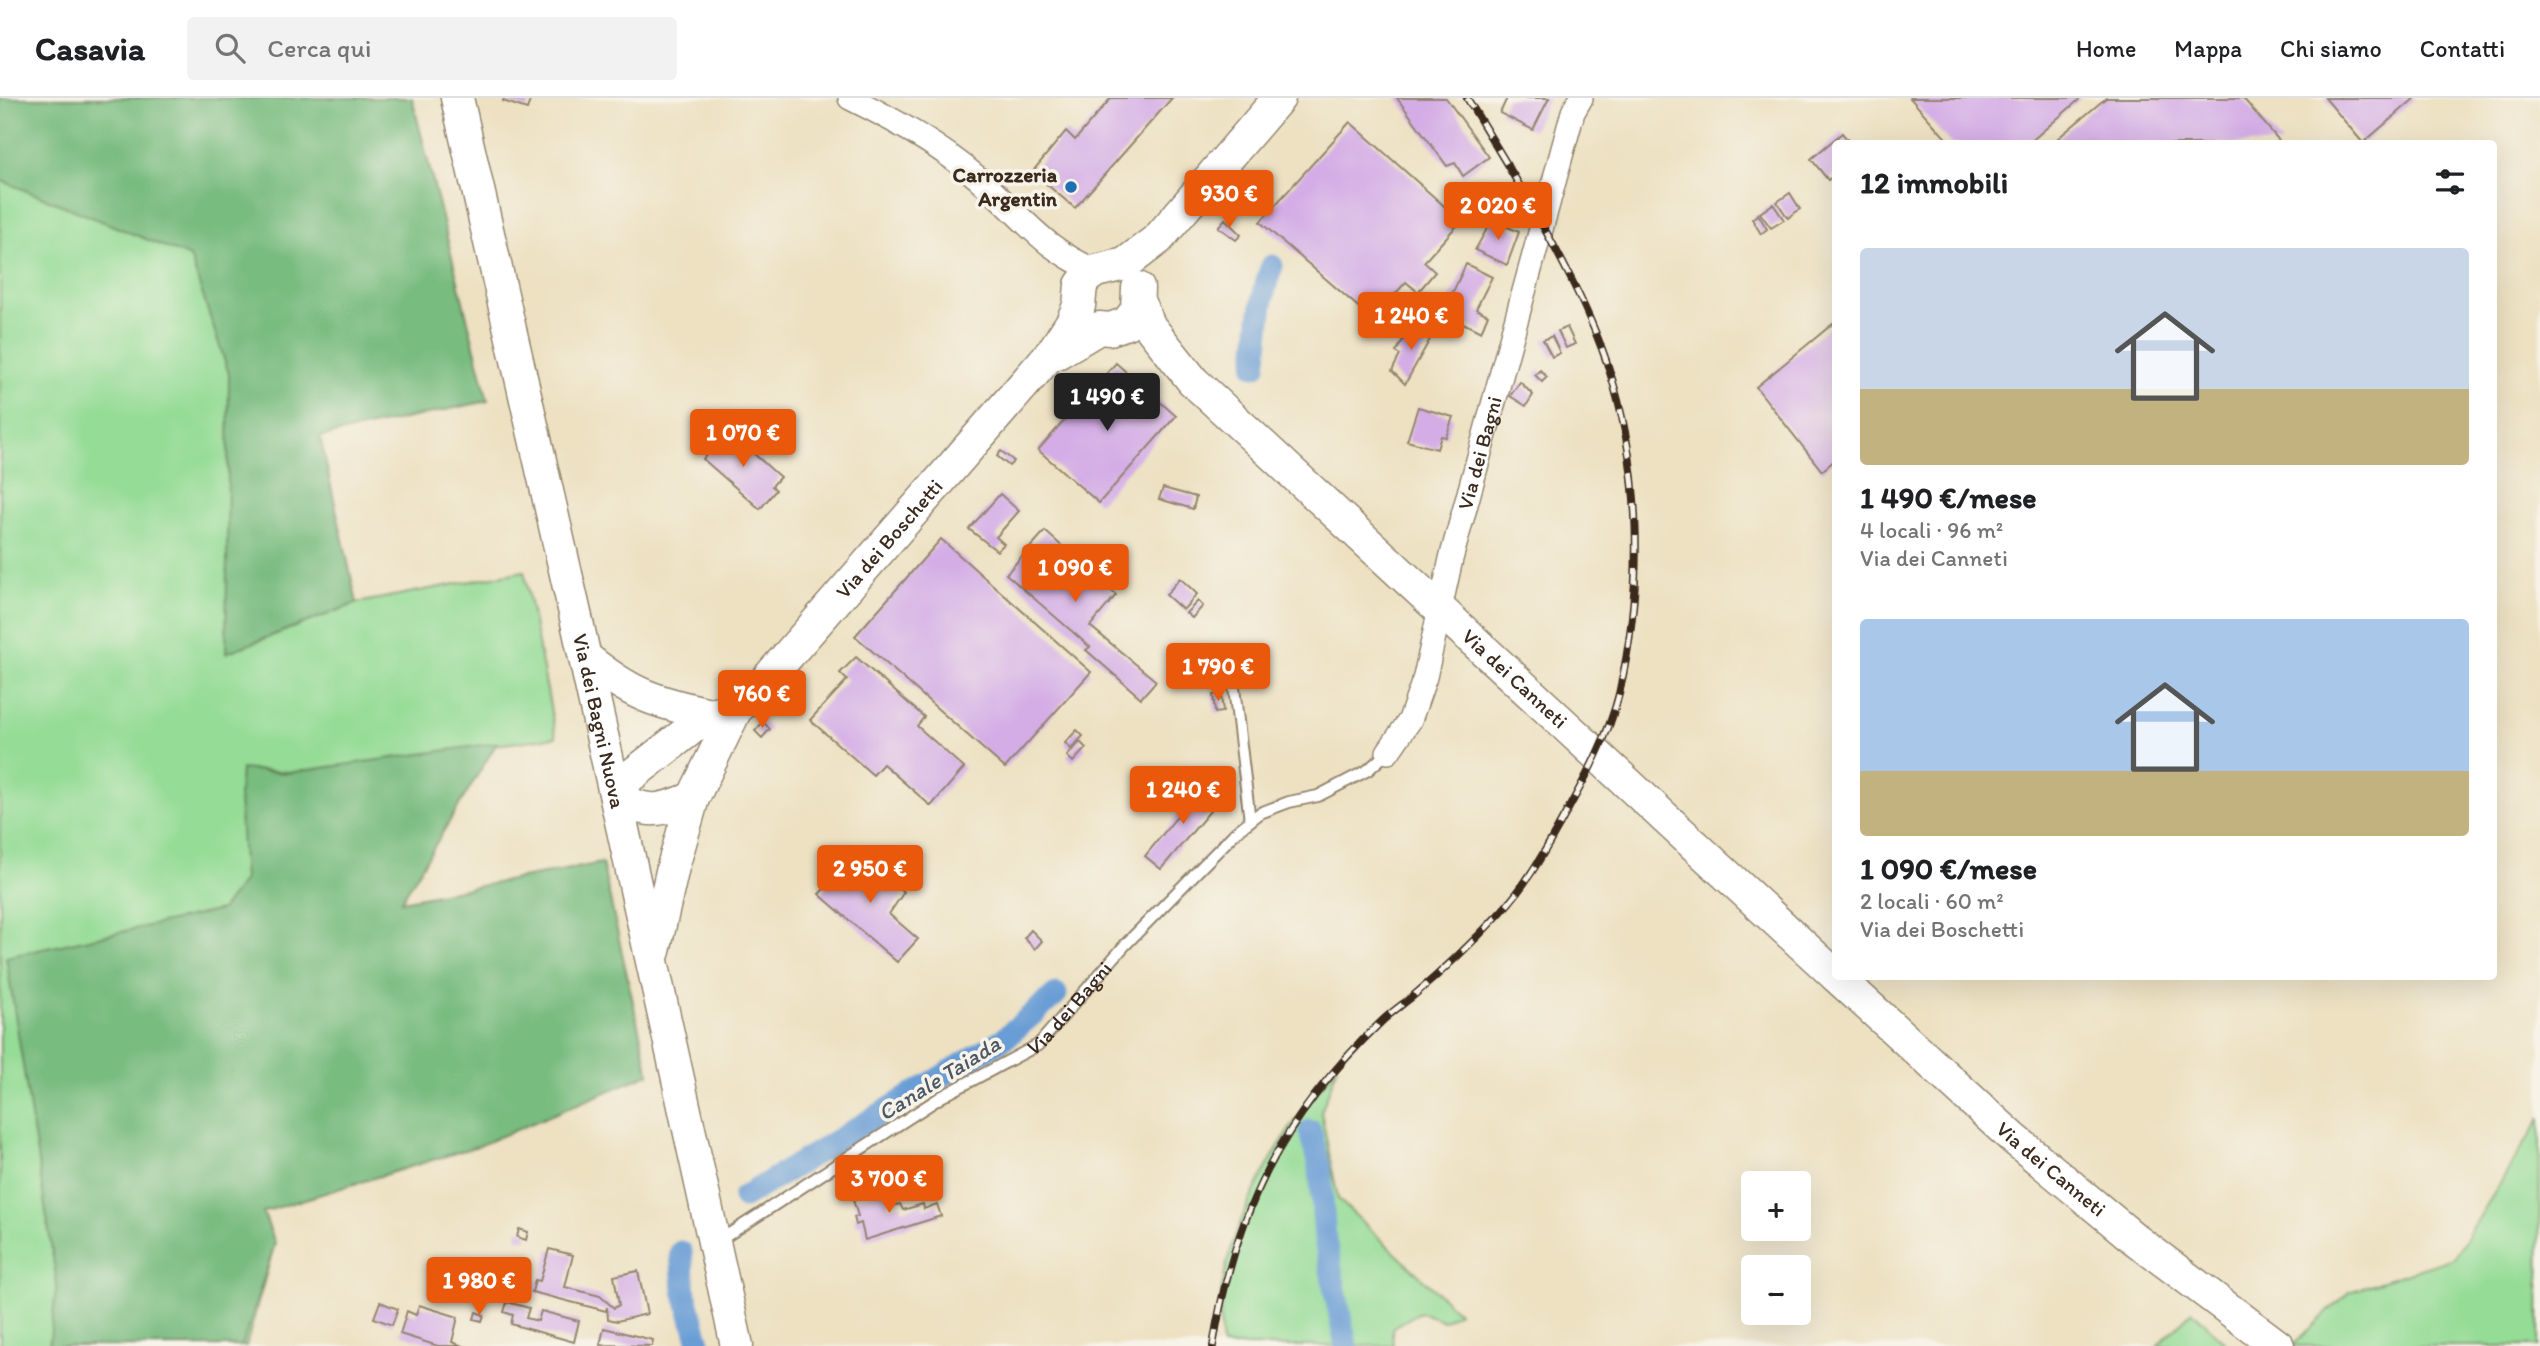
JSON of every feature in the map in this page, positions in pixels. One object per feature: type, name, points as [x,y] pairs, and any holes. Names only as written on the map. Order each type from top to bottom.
[{"type":"street","name":"Via dei Bagni Nuova","points":[[457,98],[585,657],[737,1346]]},
{"type":"street","name":"Via dei Canneti","points":[[849,98],[887,116],[934,146],[990,188],[1143,349],[1193,381]]},
{"type":"street","name":"Via dei Boschetti","points":[[616,797],[628,778],[723,711],[756,692],[1041,365],[1125,264],[1158,239],[1279,98]]},
{"type":"street","name":"Via dei Bagni","points":[[1388,752],[1410,720],[1425,677],[1451,559],[1540,226],[1573,112],[1581,98]]},
{"type":"street","name":"Via dei Boschetti","points":[[1097,299],[1133,317],[1140,276],[1158,239]]},
{"type":"street","points":[[1097,299],[1127,276],[1138,296]]},
{"type":"street","name":"Via dei Canneti","points":[[1138,296],[1150,327],[1193,381],[1832,972]]},
{"type":"street","points":[[585,657],[617,683],[653,702],[723,711]]},
{"type":"street","name":"Via dei Boschetti","points":[[652,959],[673,867],[723,711]]},
{"type":"street","points":[[616,797],[635,808],[656,810],[693,798]]},
{"type":"street","name":"Via dei Canneti","points":[[1840,980],[2013,1138],[2136,1240],[2278,1346]]},
{"type":"lane","points":[[1233,679],[1250,821]]},
{"type":"lane","name":"Via dei Bagni","points":[[715,1244],[941,1097],[1038,1045],[1125,945],[1250,821],[1260,813],[1289,802],[1318,796],[1368,770],[1388,752]]},
{"type":"green space","points":[[0,98],[228,120],[245,646],[357,603],[524,571],[556,737],[294,772],[259,770],[263,1212],[275,1243],[246,1346],[0,1346]]},
{"type":"green space","points":[[0,98],[412,98],[488,401],[320,437],[357,603],[226,653],[229,374],[190,257],[0,180]]},
{"type":"green space","points":[[497,743],[401,901],[602,863],[649,1074],[478,1146],[263,1212],[275,1243],[242,1346],[49,1346],[57,1283],[6,957],[221,910],[244,880],[239,797],[241,769],[287,773]]},
{"type":"green space","points":[[1338,1066],[1321,1112],[1338,1199],[1458,1312],[1444,1321],[1420,1312],[1392,1328],[1393,1346],[1222,1346],[1220,1304],[1226,1267],[1235,1236],[1280,1144]]},
{"type":"green space","points":[[2540,1119],[2539,1346],[2292,1346],[2349,1292],[2454,1258]]},
{"type":"green space","points":[[2193,1311],[2228,1346],[2157,1346]]},
{"type":"building","points":[[504,98],[531,98],[527,109],[503,101]]},
{"type":"building","points":[[1111,98],[1172,98],[1075,208],[1032,172],[1066,131],[1075,140]]},
{"type":"building","points":[[1397,98],[1446,98],[1489,157],[1463,176],[1455,163],[1447,166]]},
{"type":"building","points":[[1507,98],[1549,98],[1533,130],[1500,113]]},
{"type":"building","points":[[1910,98],[2081,98],[2033,140],[1947,140]]},
{"type":"building","points":[[2106,98],[2243,98],[2279,140],[2056,140]]},
{"type":"building","points":[[2325,98],[2415,98],[2366,140],[2360,140]]},
{"type":"building","points":[[1350,122],[1461,221],[1424,262],[1435,272],[1418,292],[1406,282],[1388,302],[1394,307],[1378,324],[1260,222]]},
{"type":"building","points":[[1842,133],[1848,140],[1834,140]]},
{"type":"building","points":[[1832,141],[1832,177],[1828,180],[1811,159]]},
{"type":"building","points":[[1790,193],[1800,209],[1788,218],[1777,202]]},
{"type":"building","points":[[1773,204],[1784,220],[1771,228],[1760,213]]},
{"type":"building","points":[[1758,214],[1767,229],[1761,234],[1752,219]]},
{"type":"building","points":[[1225,219],[1241,235],[1236,240],[1218,227]]},
{"type":"building","points":[[1492,220],[1519,232],[1507,265],[1475,250]]},
{"type":"building","points":[[1466,264],[1492,277],[1476,309],[1488,315],[1481,332],[1443,313]]},
{"type":"building","points":[[1422,297],[1431,302],[1423,318],[1414,313]]},
{"type":"building","points":[[1832,324],[1832,462],[1822,471],[1756,387]]},
{"type":"building","points":[[1417,325],[1433,334],[1405,384],[1392,371],[1400,355],[1396,352],[1407,333],[1410,336]]},
{"type":"building","points":[[1567,327],[1575,344],[1566,348],[1558,331]]},
{"type":"building","points":[[1552,336],[1560,353],[1552,357],[1543,340]]},
{"type":"building","points":[[1116,363],[1176,416],[1099,503],[1038,450]]},
{"type":"building","points":[[1540,370],[1547,377],[1542,382],[1535,375]]},
{"type":"building","points":[[1520,382],[1533,395],[1526,406],[1510,396]]},
{"type":"building","points":[[1418,407],[1453,417],[1446,437],[1441,436],[1437,449],[1407,441]]},
{"type":"building","points":[[727,430],[780,477],[772,486],[776,490],[760,509],[703,459]]},
{"type":"building","points":[[1001,451],[1014,461],[1009,466],[997,456]]},
{"type":"building","points":[[1163,488],[1196,497],[1193,509],[1159,499]]},
{"type":"building","points":[[1000,494],[1019,511],[996,537],[1004,544],[997,551],[969,529]]},
{"type":"building","points":[[1045,531],[1116,595],[1090,626],[1156,681],[1141,698],[1086,650],[1090,647],[1006,574]]},
{"type":"building","points":[[941,539],[1091,672],[1005,768],[855,636]]},
{"type":"building","points":[[1180,578],[1197,594],[1183,610],[1166,595]]},
{"type":"building","points":[[1198,601],[1203,606],[1192,618],[1186,613]]},
{"type":"building","points":[[856,657],[924,717],[917,726],[964,768],[931,806],[883,764],[873,775],[810,720],[847,680],[840,673]]},
{"type":"building","points":[[1221,694],[1223,712],[1215,713],[1213,695]]},
{"type":"building","points":[[763,722],[770,729],[762,738],[755,731]]},
{"type":"building","points":[[1077,730],[1083,736],[1071,749],[1065,743]]},
{"type":"building","points":[[1080,742],[1086,748],[1073,762],[1067,756]]},
{"type":"building","points":[[1204,783],[1221,798],[1161,869],[1145,856]]},
{"type":"building","points":[[860,853],[904,892],[889,914],[918,939],[897,962],[819,894]]},
{"type":"building","points":[[1031,930],[1042,941],[1035,949],[1024,938]]},
{"type":"building","points":[[884,1190],[889,1207],[900,1204],[903,1210],[923,1204],[924,1209],[937,1204],[941,1216],[865,1240],[861,1223],[856,1225],[854,1217],[858,1216],[853,1200]]},
{"type":"building","points":[[519,1229],[528,1232],[526,1240],[517,1237]]},
{"type":"building","points":[[549,1249],[573,1255],[565,1287],[600,1296],[614,1308],[619,1305],[614,1276],[638,1271],[647,1314],[617,1321],[608,1319],[607,1307],[606,1311],[532,1292],[535,1280],[540,1281]]},
{"type":"building","points":[[380,1302],[398,1309],[392,1325],[374,1318]]},
{"type":"building","points":[[507,1302],[529,1308],[526,1318],[538,1321],[541,1311],[579,1321],[574,1342],[511,1324],[513,1315],[504,1312]]},
{"type":"building","points":[[419,1305],[458,1317],[452,1342],[463,1346],[438,1346],[400,1334],[407,1311],[416,1315]]},
{"type":"building","points":[[476,1312],[484,1315],[482,1321],[474,1319]]},
{"type":"building","points":[[604,1328],[653,1340],[652,1346],[600,1345]]},
{"type":"waterway","points":[[1255,366],[1262,302],[1272,266]]},
{"type":"waterway","name":"Canale Taiada","points":[[744,1197],[1005,1038],[1056,994]]},
{"type":"waterway","points":[[1310,1131],[1320,1170],[1325,1240],[1346,1346]]},
{"type":"waterway","name":"Canale Taiada","points":[[681,1252],[684,1290],[700,1346]]},
{"type":"railway","points":[[1213,1346],[1222,1298],[1249,1210],[1290,1131],[1346,1058],[1384,1019],[1458,956],[1518,891],[1547,847],[1585,777],[1608,728],[1619,694],[1633,611],[1636,527],[1633,485],[1619,403],[1607,363],[1579,296],[1544,228],[1467,98]]},
{"type":"place","name":"Carrozzeria Argentin","points":[[1071,187]]}]
